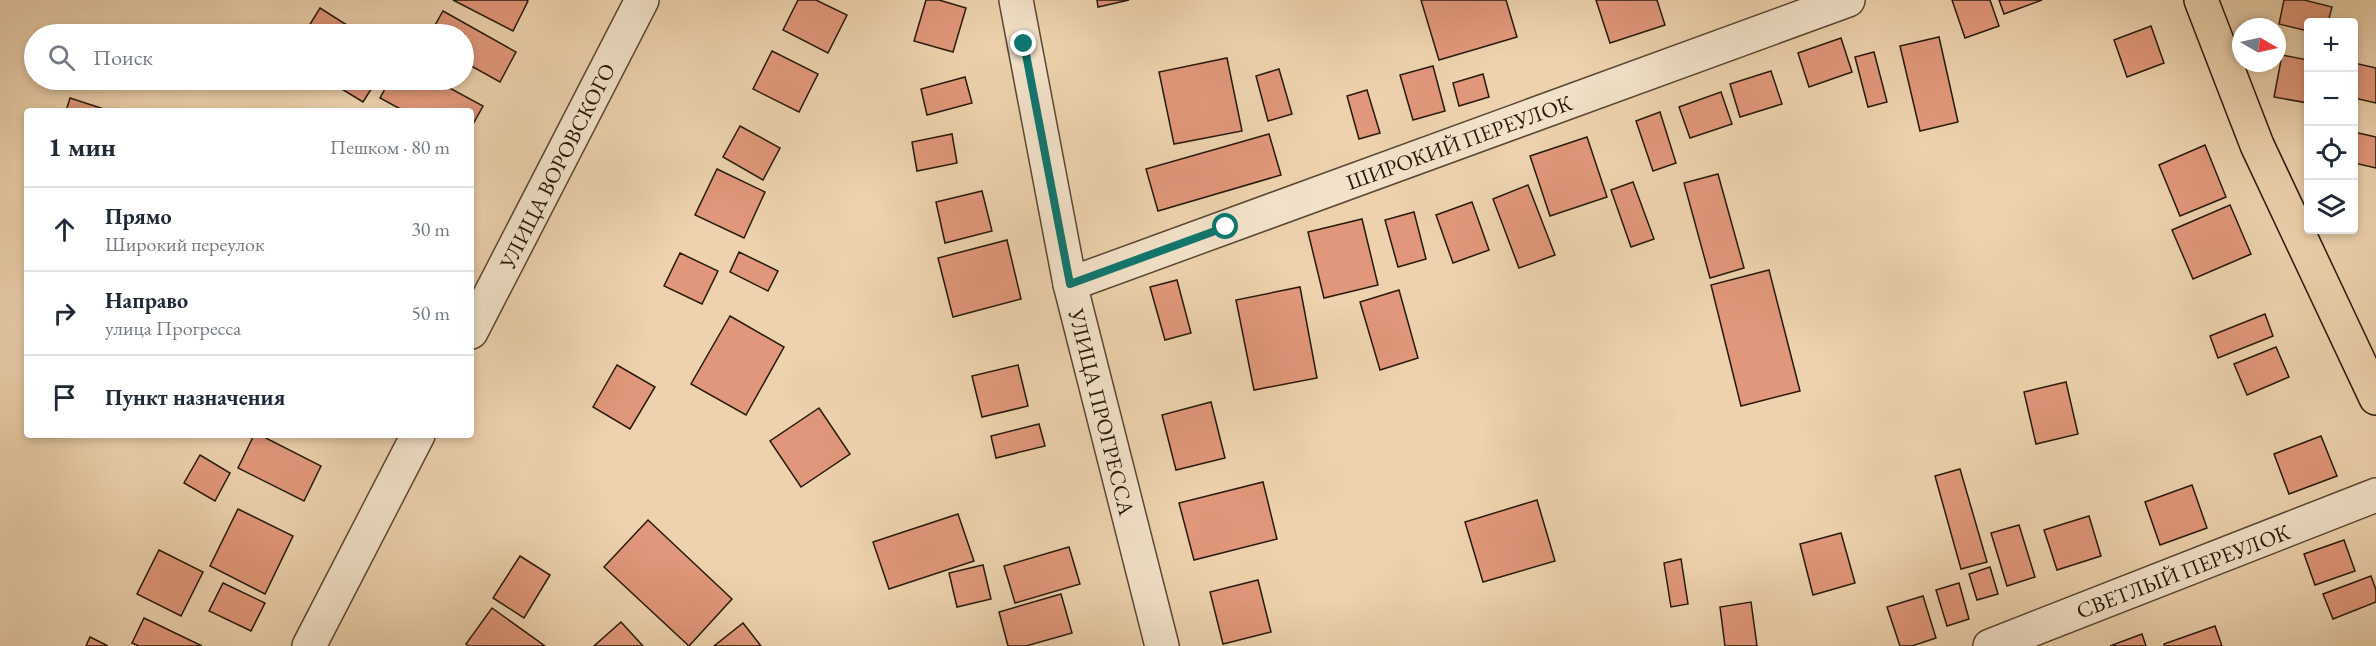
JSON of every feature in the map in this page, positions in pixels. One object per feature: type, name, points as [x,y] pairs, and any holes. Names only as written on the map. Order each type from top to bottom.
[{"type":"main road","points":[[2201,0],[2257,145],[2376,398]]},
{"type":"street","name":"УЛИЦА ВОРОВСКОГО","points":[[474,326],[642,0]]},
{"type":"street","name":"УЛИЦА ПРОГРЕССА","points":[[1016,0],[1070,284],[1162,646]]},
{"type":"street","name":"ШИРОКИЙ ПЕРЕУЛОК","points":[[1070,284],[1848,0]]},
{"type":"street","points":[[309,646],[416,438]]},
{"type":"street","name":"СВЕТЛЫЙ ПЕРЕУЛОК","points":[[1990,646],[2376,495]]},
{"type":"building","points":[[453,0],[526,0],[528,1],[513,31]]},
{"type":"building","points":[[798,0],[816,0],[847,15],[828,53],[783,30]]},
{"type":"building","points":[[926,0],[939,0],[966,8],[953,52],[914,41]]},
{"type":"building","points":[[1097,0],[1129,0],[1098,7]]},
{"type":"building","points":[[1421,0],[1506,0],[1517,37],[1439,60]]},
{"type":"building","points":[[1596,0],[1657,0],[1665,25],[1610,43]]},
{"type":"building","points":[[1952,0],[1990,0],[1999,26],[1965,38]]},
{"type":"building","points":[[1999,0],[2042,0],[2004,14]]},
{"type":"building","points":[[2284,0],[2304,0],[2332,7],[2329,18],[2304,18],[2304,30],[2286,26],[2286,18],[2280,18]]},
{"type":"building","points":[[320,8],[345,24],[310,24]]},
{"type":"building","points":[[443,11],[466,24],[436,24]]},
{"type":"building","points":[[2151,26],[2164,63],[2127,77],[2114,40]]},
{"type":"building","points":[[474,28],[516,52],[500,82],[474,68]]},
{"type":"building","points":[[1939,37],[1958,122],[1920,131],[1900,46]]},
{"type":"building","points":[[1841,38],[1852,72],[1809,87],[1798,53]]},
{"type":"building","points":[[772,51],[818,74],[799,112],[753,89]]},
{"type":"building","points":[[1874,52],[1887,102],[1868,107],[1855,57]]},
{"type":"building","points":[[2286,56],[2304,59],[2304,102],[2274,97],[2279,72],[2286,72]]},
{"type":"building","points":[[1227,58],[1242,131],[1174,144],[1159,72]]},
{"type":"building","points":[[2358,64],[2376,68],[2376,103],[2358,99]]},
{"type":"building","points":[[1433,66],[1445,111],[1413,120],[1400,75]]},
{"type":"building","points":[[1279,69],[1292,114],[1268,121],[1256,76]]},
{"type":"building","points":[[1771,71],[1782,104],[1740,117],[1730,84]]},
{"type":"building","points":[[1483,74],[1489,97],[1459,106],[1453,83]]},
{"type":"building","points":[[965,77],[972,103],[927,115],[921,89]]},
{"type":"building","points":[[343,90],[371,90],[363,102]]},
{"type":"building","points":[[384,90],[453,90],[483,106],[474,122],[474,108],[398,108],[380,98]]},
{"type":"building","points":[[1367,90],[1380,133],[1359,139],[1347,96]]},
{"type":"building","points":[[1721,92],[1732,124],[1690,138],[1679,107]]},
{"type":"building","points":[[70,98],[101,108],[67,108]]},
{"type":"building","points":[[1660,112],[1676,163],[1653,171],[1636,121]]},
{"type":"building","points":[[740,126],[780,148],[763,180],[723,157]]},
{"type":"building","points":[[2358,133],[2376,137],[2376,168],[2358,164]]},
{"type":"building","points":[[952,134],[957,163],[917,171],[912,142]]},
{"type":"building","points":[[1269,134],[1281,175],[1158,211],[1146,169]]},
{"type":"building","points":[[1587,137],[1607,197],[1550,216],[1530,156]]},
{"type":"building","points":[[2205,145],[2226,197],[2180,216],[2159,165]]},
{"type":"building","points":[[717,169],[765,192],[744,238],[695,215]]},
{"type":"building","points":[[1718,174],[1744,268],[1710,278],[1684,183]]},
{"type":"building","points":[[1633,182],[1654,239],[1631,247],[1611,190]]},
{"type":"building","points":[[1528,185],[1555,255],[1519,268],[1493,199]]},
{"type":"building","points":[[982,191],[992,231],[945,243],[936,202]]},
{"type":"building","points":[[1472,202],[1489,250],[1453,263],[1436,215]]},
{"type":"building","points":[[2230,205],[2251,254],[2193,279],[2172,230]]},
{"type":"building","points":[[1414,212],[1426,259],[1398,267],[1385,220]]},
{"type":"building","points":[[1362,219],[1378,285],[1324,298],[1308,232]]},
{"type":"building","points":[[1007,240],[1021,299],[953,317],[938,258]]},
{"type":"building","points":[[739,252],[778,271],[768,291],[730,272]]},
{"type":"building","points":[[680,253],[718,271],[702,304],[664,286]]},
{"type":"building","points":[[1769,270],[1800,391],[1741,406],[1711,285]]},
{"type":"building","points":[[1177,280],[1191,333],[1165,340],[1150,287]]},
{"type":"building","points":[[1300,287],[1317,378],[1254,390],[1236,300]]},
{"type":"building","points":[[1399,290],[1418,358],[1380,370],[1360,302]]},
{"type":"building","points":[[2265,314],[2273,336],[2218,358],[2210,336]]},
{"type":"building","points":[[730,316],[784,347],[746,415],[691,384]]},
{"type":"building","points":[[2276,347],[2289,377],[2247,395],[2234,364]]},
{"type":"building","points":[[617,365],[655,387],[630,429],[593,407]]},
{"type":"building","points":[[1018,365],[1028,406],[982,417],[972,376]]},
{"type":"building","points":[[2066,382],[2078,434],[2036,444],[2024,392]]},
{"type":"building","points":[[1211,402],[1225,458],[1176,470],[1162,415]]},
{"type":"building","points":[[819,408],[850,454],[801,487],[770,441]]},
{"type":"building","points":[[1039,424],[1045,446],[996,458],[991,436]]},
{"type":"building","points":[[2321,436],[2337,476],[2289,494],[2274,454]]},
{"type":"building","points":[[253,438],[266,438],[321,466],[304,501],[238,468]]},
{"type":"building","points":[[200,455],[230,473],[215,501],[184,483]]},
{"type":"building","points":[[1960,469],[1987,562],[1961,569],[1935,476]]},
{"type":"building","points":[[1263,482],[1277,539],[1194,560],[1179,503]]},
{"type":"building","points":[[2192,485],[2207,528],[2160,545],[2145,502]]},
{"type":"building","points":[[1537,500],[1555,561],[1483,582],[1465,522]]},
{"type":"building","points":[[238,509],[293,536],[265,594],[210,566]]},
{"type":"building","points":[[958,514],[974,561],[889,589],[873,542]]},
{"type":"building","points":[[2089,516],[2101,556],[2057,570],[2044,530]]},
{"type":"building","points":[[648,520],[732,599],[689,646],[604,567]]},
{"type":"building","points":[[2019,525],[2035,577],[2007,586],[1991,533]]},
{"type":"building","points":[[1841,533],[1855,583],[1813,595],[1800,544]]},
{"type":"building","points":[[2344,540],[2355,571],[2315,585],[2304,554]]},
{"type":"building","points":[[1069,547],[1080,584],[1015,603],[1004,566]]},
{"type":"building","points":[[159,550],[203,572],[181,616],[137,594]]},
{"type":"building","points":[[520,556],[550,575],[524,618],[493,598]]},
{"type":"building","points":[[1681,559],[1688,604],[1671,607],[1664,563]]},
{"type":"building","points":[[983,565],[991,599],[957,607],[949,573]]},
{"type":"building","points":[[1990,567],[1998,594],[1977,600],[1969,574]]},
{"type":"building","points":[[2371,576],[2376,590],[2376,602],[2333,619],[2323,594]]},
{"type":"building","points":[[1258,580],[1271,632],[1223,644],[1210,592]]},
{"type":"building","points":[[223,583],[265,603],[251,631],[209,611]]},
{"type":"building","points":[[1959,583],[1969,619],[1947,626],[1936,590]]},
{"type":"building","points":[[1061,594],[1072,633],[1026,646],[1008,646],[999,612]]},
{"type":"building","points":[[1923,596],[1936,638],[1912,646],[1900,646],[1887,607]]},
{"type":"building","points":[[1751,602],[1757,646],[1725,646],[1720,607]]},
{"type":"building","points":[[492,608],[545,646],[469,646],[466,644]]},
{"type":"building","points":[[144,618],[202,646],[139,646],[132,643]]},
{"type":"building","points":[[621,622],[643,646],[594,646]]},
{"type":"building","points":[[743,623],[761,646],[714,646]]},
{"type":"building","points":[[2215,626],[2222,646],[2164,646],[2164,644]]},
{"type":"building","points":[[2142,634],[2146,646],[2110,646]]},
{"type":"building","points":[[90,637],[108,646],[86,646]]},
{"type":"route","points":[[1024,44],[1070,284],[1226,227]]}]
